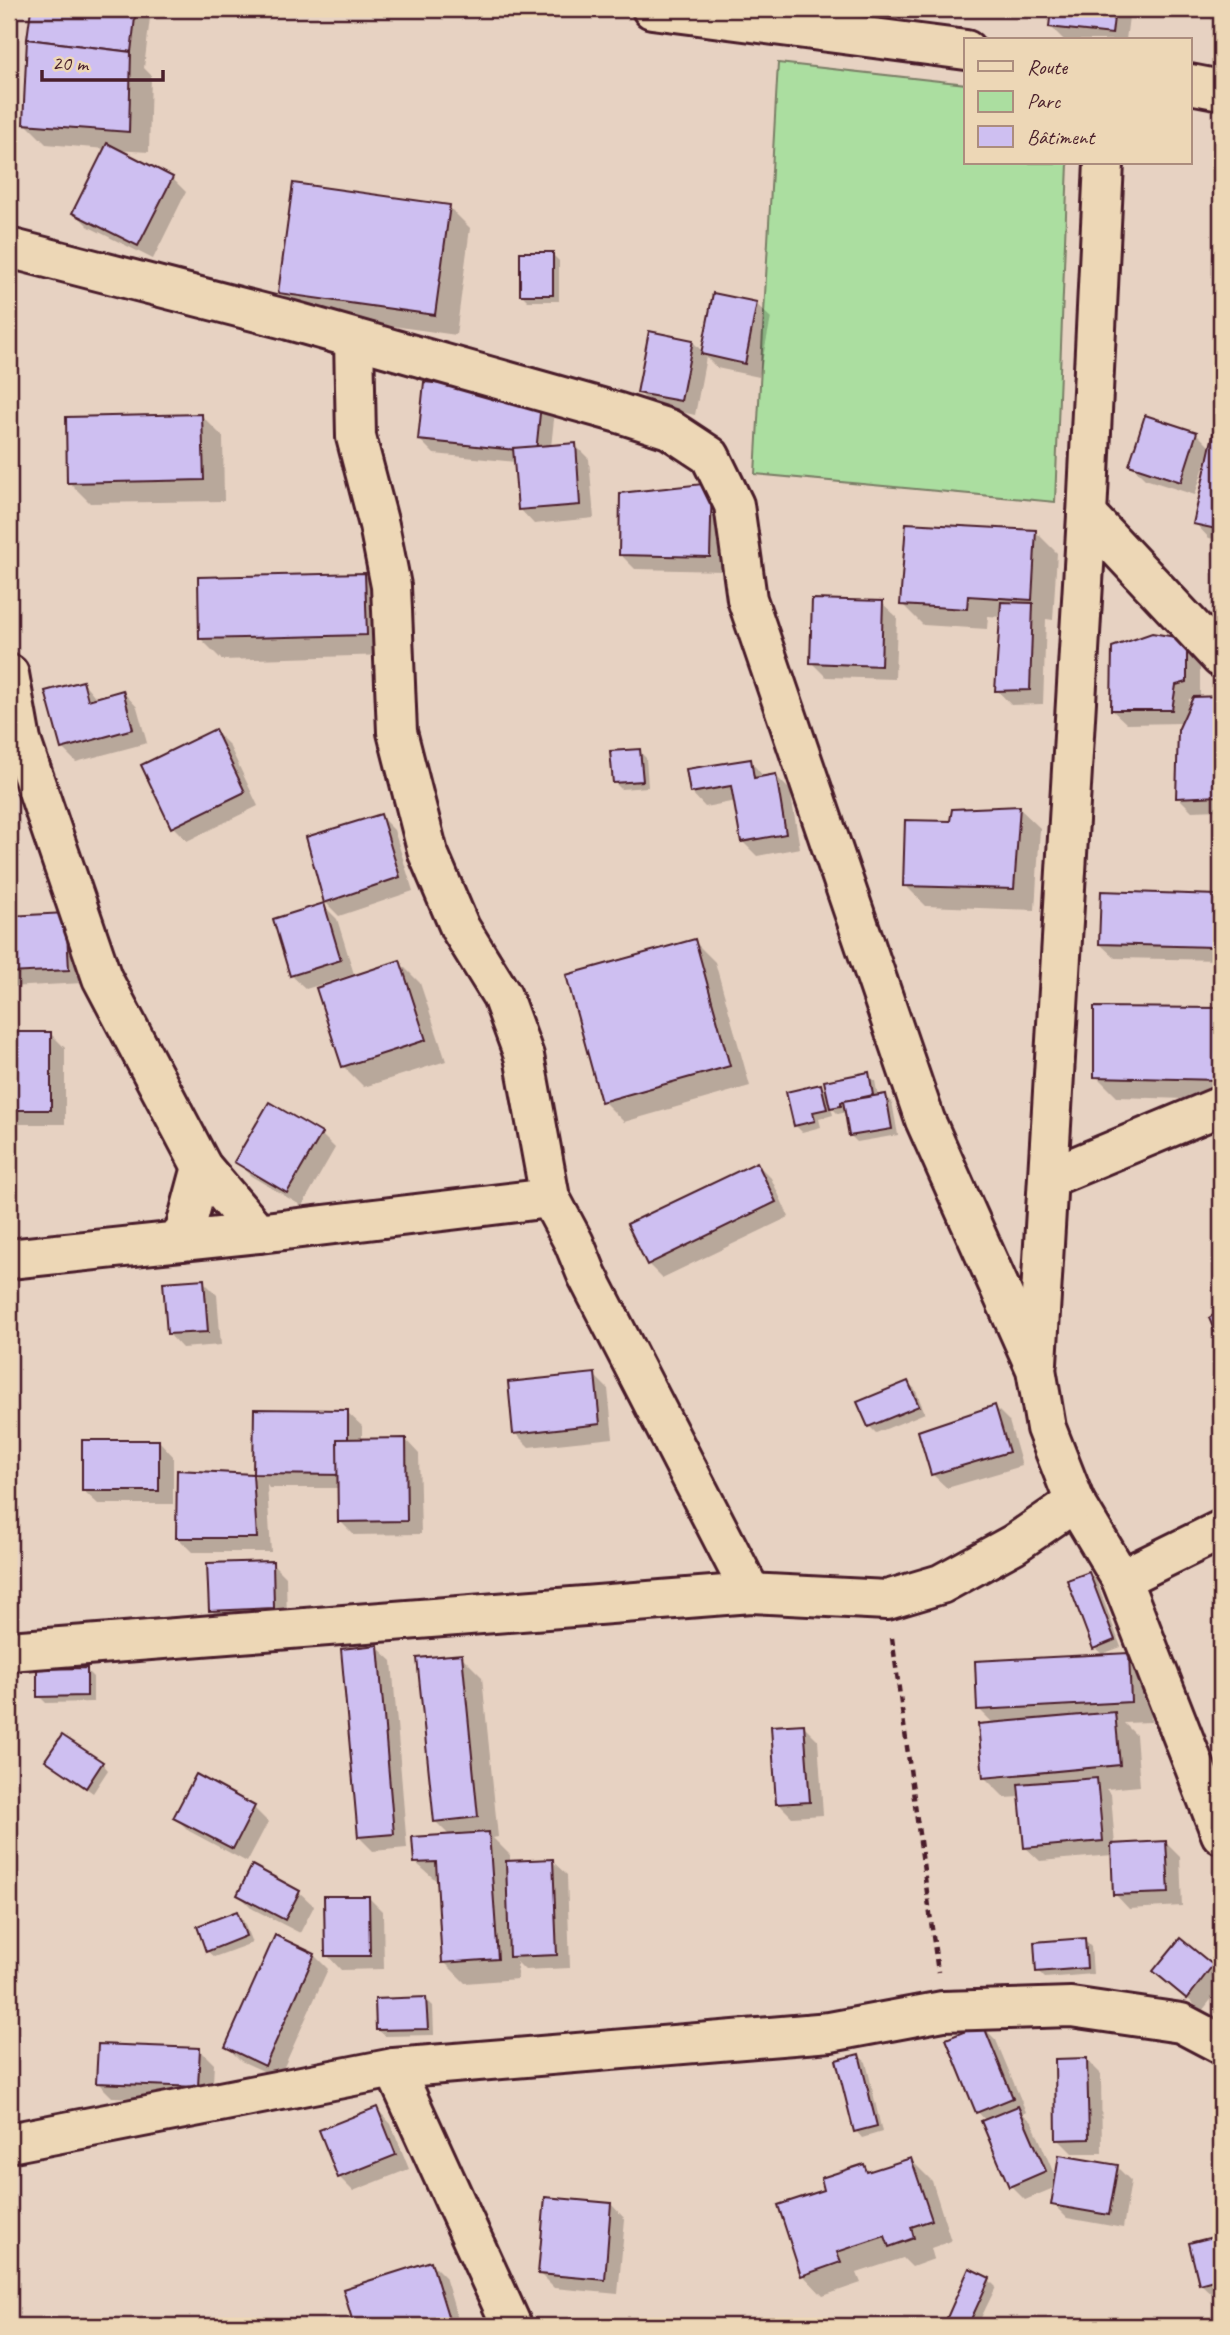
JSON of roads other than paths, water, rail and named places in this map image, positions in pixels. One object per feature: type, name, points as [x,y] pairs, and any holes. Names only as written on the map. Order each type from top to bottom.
[{"type":"street","points":[[652,9],[964,50]]},
{"type":"street","points":[[1192,84],[1221,90]]},
{"type":"street","points":[[1104,164],[1087,515],[1036,1369],[1046,1428],[1076,1502],[1121,1579],[1221,1834]]},
{"type":"street","points":[[9,248],[354,339],[669,429],[710,456],[734,505],[747,599],[925,1120],[1036,1369]]},
{"type":"street","points":[[354,339],[356,437],[379,525],[391,586],[397,732],[428,853],[460,929],[502,996],[524,1056],[550,1198],[751,1594]]},
{"type":"street","points":[[1087,515],[1221,659]]},
{"type":"street","points":[[9,674],[21,741],[102,978],[202,1167],[258,1233]]},
{"type":"street","points":[[1048,1178],[1221,1106]]},
{"type":"street","points":[[182,1241],[202,1167]]},
{"type":"street","points":[[9,1259],[550,1198]]},
{"type":"street","points":[[9,1651],[751,1594],[887,1600],[941,1584],[1014,1544],[1076,1502]]},
{"type":"street","points":[[1121,1579],[1221,1530]]},
{"type":"street","points":[[9,2143],[394,2068],[830,2032],[943,2011],[1071,2007],[1181,2023],[1221,2045]]},
{"type":"street","points":[[394,2068],[512,2326]]}]
